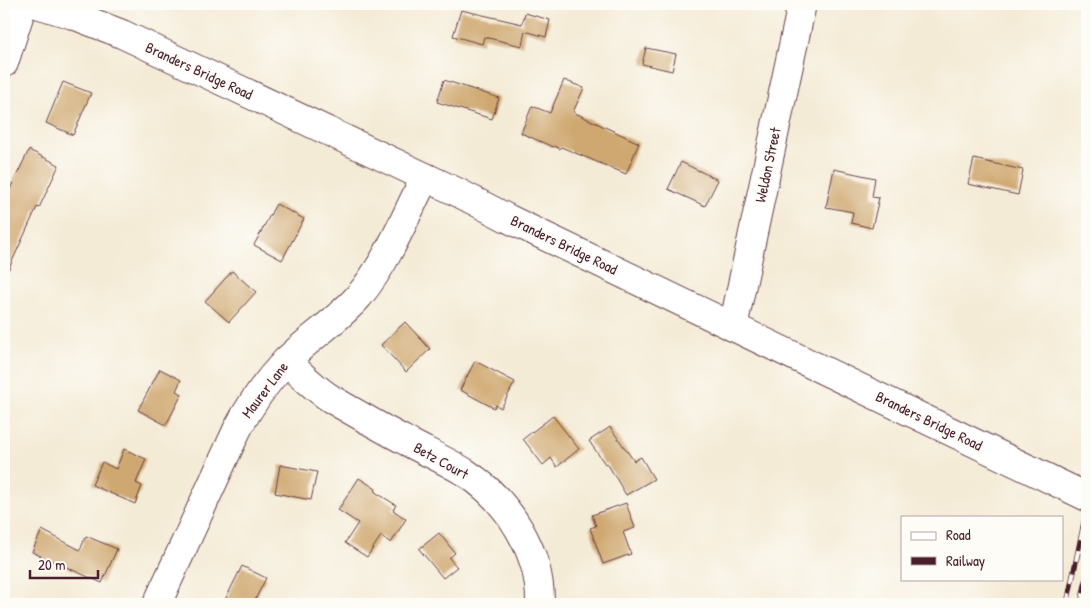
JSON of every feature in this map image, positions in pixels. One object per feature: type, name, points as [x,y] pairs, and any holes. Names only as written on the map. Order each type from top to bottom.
[{"type":"street","points":[[4,63],[23,4]]},
{"type":"street","name":"Branders Bridge Road","points":[[37,4],[73,15],[122,34],[425,177],[1087,497]]},
{"type":"street","name":"Weldon Street","points":[[733,327],[802,4]]},
{"type":"street","name":"Maurer Lane","points":[[157,604],[248,410],[269,380],[286,361],[340,315],[358,296],[382,265],[425,177]]},
{"type":"street","name":"Betz Court","points":[[286,361],[330,398],[467,474],[490,492],[506,510],[522,535],[534,562],[540,604]]},
{"type":"building","points":[[461,10],[522,24],[525,13],[550,20],[546,37],[525,31],[522,46],[484,37],[482,44],[453,36]]},
{"type":"building","points":[[646,48],[676,54],[672,71],[642,64]]},
{"type":"building","points":[[444,80],[499,98],[492,119],[437,102]]},
{"type":"building","points":[[564,80],[584,88],[573,112],[639,143],[626,174],[561,147],[560,149],[553,147],[521,133],[532,106],[550,113]]},
{"type":"building","points":[[63,82],[91,93],[73,135],[46,123]]},
{"type":"building","points":[[29,150],[59,165],[39,208],[37,207],[4,279],[4,201]]},
{"type":"building","points":[[974,159],[1023,170],[1018,195],[968,184]]},
{"type":"building","points":[[681,162],[718,180],[705,206],[668,189]]},
{"type":"building","points":[[834,169],[875,178],[872,197],[879,198],[872,228],[851,223],[853,212],[826,207]]},
{"type":"building","points":[[276,204],[304,219],[282,260],[254,245]]},
{"type":"building","points":[[232,271],[256,292],[229,322],[205,301]]},
{"type":"building","points":[[405,322],[430,349],[406,372],[381,345]]},
{"type":"building","points":[[475,361],[515,382],[501,408],[496,405],[494,408],[460,390]]},
{"type":"building","points":[[160,369],[181,380],[176,391],[182,394],[166,425],[138,410]]},
{"type":"building","points":[[553,416],[579,449],[557,467],[551,458],[543,465],[523,439]]},
{"type":"building","points":[[610,427],[634,461],[641,457],[654,479],[626,495],[607,463],[605,464],[589,441]]},
{"type":"building","points":[[124,449],[146,459],[136,483],[142,486],[135,504],[92,485],[102,462],[116,469]]},
{"type":"building","points":[[280,465],[317,472],[311,500],[275,493]]},
{"type":"building","points":[[359,478],[376,489],[375,492],[396,505],[393,510],[406,519],[391,543],[381,536],[367,557],[345,543],[358,523],[338,510]]},
{"type":"building","points":[[626,503],[635,528],[623,532],[631,554],[603,564],[590,528],[596,526],[592,515]]},
{"type":"building","points":[[42,530],[80,550],[86,536],[117,549],[102,583],[32,552]]},
{"type":"building","points":[[439,533],[455,553],[449,558],[457,567],[443,578],[419,549]]},
{"type":"building","points":[[242,566],[266,578],[253,604],[223,604]]},
{"type":"railway","points":[[1067,604],[1087,509]]},
{"type":"railway","points":[[1081,604],[1087,576]]}]
